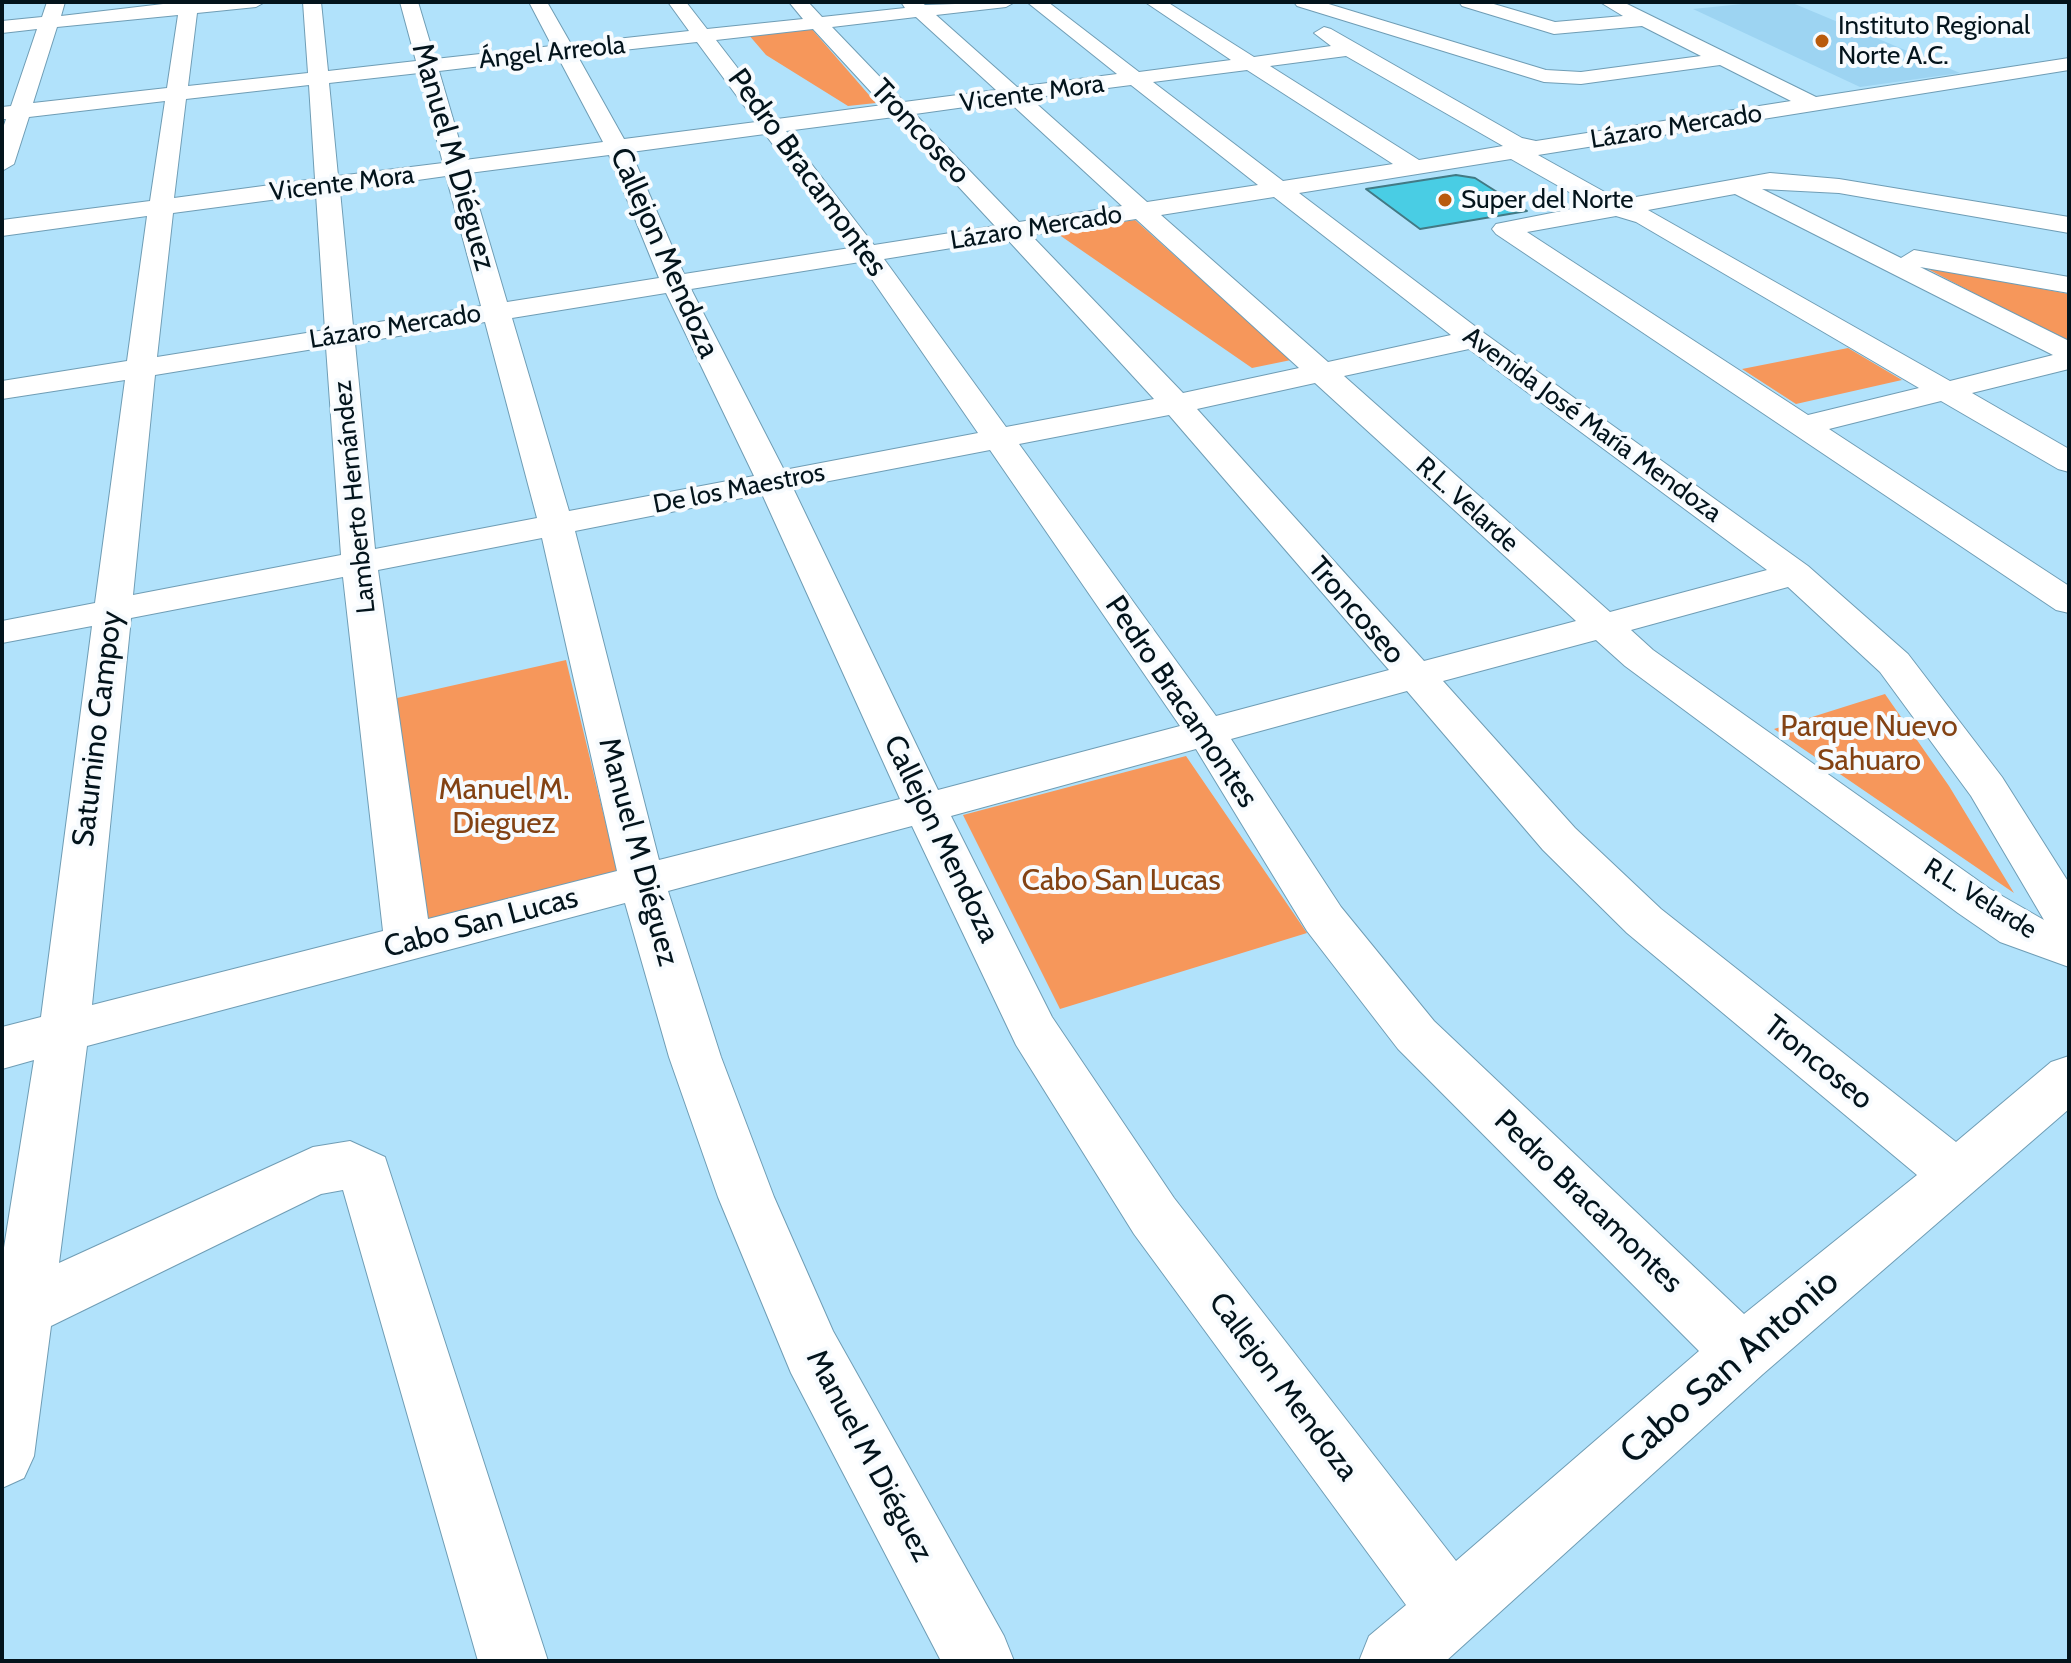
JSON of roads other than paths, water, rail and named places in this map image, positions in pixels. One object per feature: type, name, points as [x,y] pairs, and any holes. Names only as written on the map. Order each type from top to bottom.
[{"type":"street","points":[[2,164],[10,112],[56,2]]},
{"type":"street","points":[[2,27],[188,5],[256,2]]},
{"type":"street","name":"Lamberto Hernández","points":[[312,2],[359,563],[408,943]]},
{"type":"street","name":"Manuel M Diéguez","points":[[409,2],[556,524],[642,881],[695,1057],[746,1197],[812,1352],[979,1661]]},
{"type":"street","name":"Callejon Mendoza","points":[[538,2],[562,51],[618,148],[674,283],[773,482],[925,808],[1034,1031],[1154,1216],[1452,1611]]},
{"type":"street","name":"Pedro Bracamontes","points":[[677,2],[867,253],[1205,731],[1324,919],[1416,1035],[1742,1353]]},
{"type":"street","name":"Ángel Arreola","points":[[10,112],[705,36],[807,12],[1006,2]]},
{"type":"street","name":"Avenida José María Mendoza","points":[[1036,2],[1474,339],[1795,574],[1894,663],[1987,787],[2069,922]]},
{"type":"street","points":[[1154,2],[1418,169]]},
{"type":"street","points":[[1468,2],[1554,28],[1643,20]]},
{"type":"street","points":[[1609,2],[1813,104]]},
{"type":"street","points":[[1310,3],[1553,77],[1581,78],[1722,59]]},
{"type":"street","name":"Saturnino Campoy","points":[[2,1456],[64,1032],[141,368],[188,5]]},
{"type":"street","name":"R.L. Velarde","points":[[915,7],[1602,626],[1680,690],[1974,901],[2017,929],[2069,949]]},
{"type":"street","name":"Troncoseo","points":[[807,12],[1176,404],[1559,839],[1644,921],[1957,1175]]},
{"type":"street","points":[[1357,17],[1322,30],[1349,50],[2069,462]]},
{"type":"street","name":"Vicente Mora","points":[[2,228],[902,112],[1349,50]]},
{"type":"street","name":"Lázaro Mercado","points":[[2,390],[2069,64]]},
{"type":"street","points":[[2069,225],[1805,181],[1736,185],[1631,209],[1505,229],[2069,602]]},
{"type":"street","points":[[1736,185],[1871,250],[2069,352]]},
{"type":"street","points":[[1871,250],[2069,285]]},
{"type":"street","name":"De los Maestros","points":[[2,632],[1176,404],[1474,339]]},
{"type":"street","points":[[1803,426],[2069,360]]},
{"type":"street","name":"Cabo San Lucas","points":[[2,1048],[925,808],[1795,574]]},
{"type":"street","name":"Cabo San Antonio","points":[[1394,1661],[1742,1353],[1957,1175],[2069,1077]]},
{"type":"street","points":[[22,1310],[313,1171],[350,1165],[366,1174],[513,1661]]},
{"type":"place","name":"Instituto Regional Norte A.C.","points":[[1822,41]]},
{"type":"place","name":"Super del Norte","points":[[1445,200]]},
{"type":"park label","name":"Parque Nuevo Sahuaro","points":[[1869,744]]},
{"type":"park label","name":"Manuel M. Dieguez","points":[[504,807]]}]
